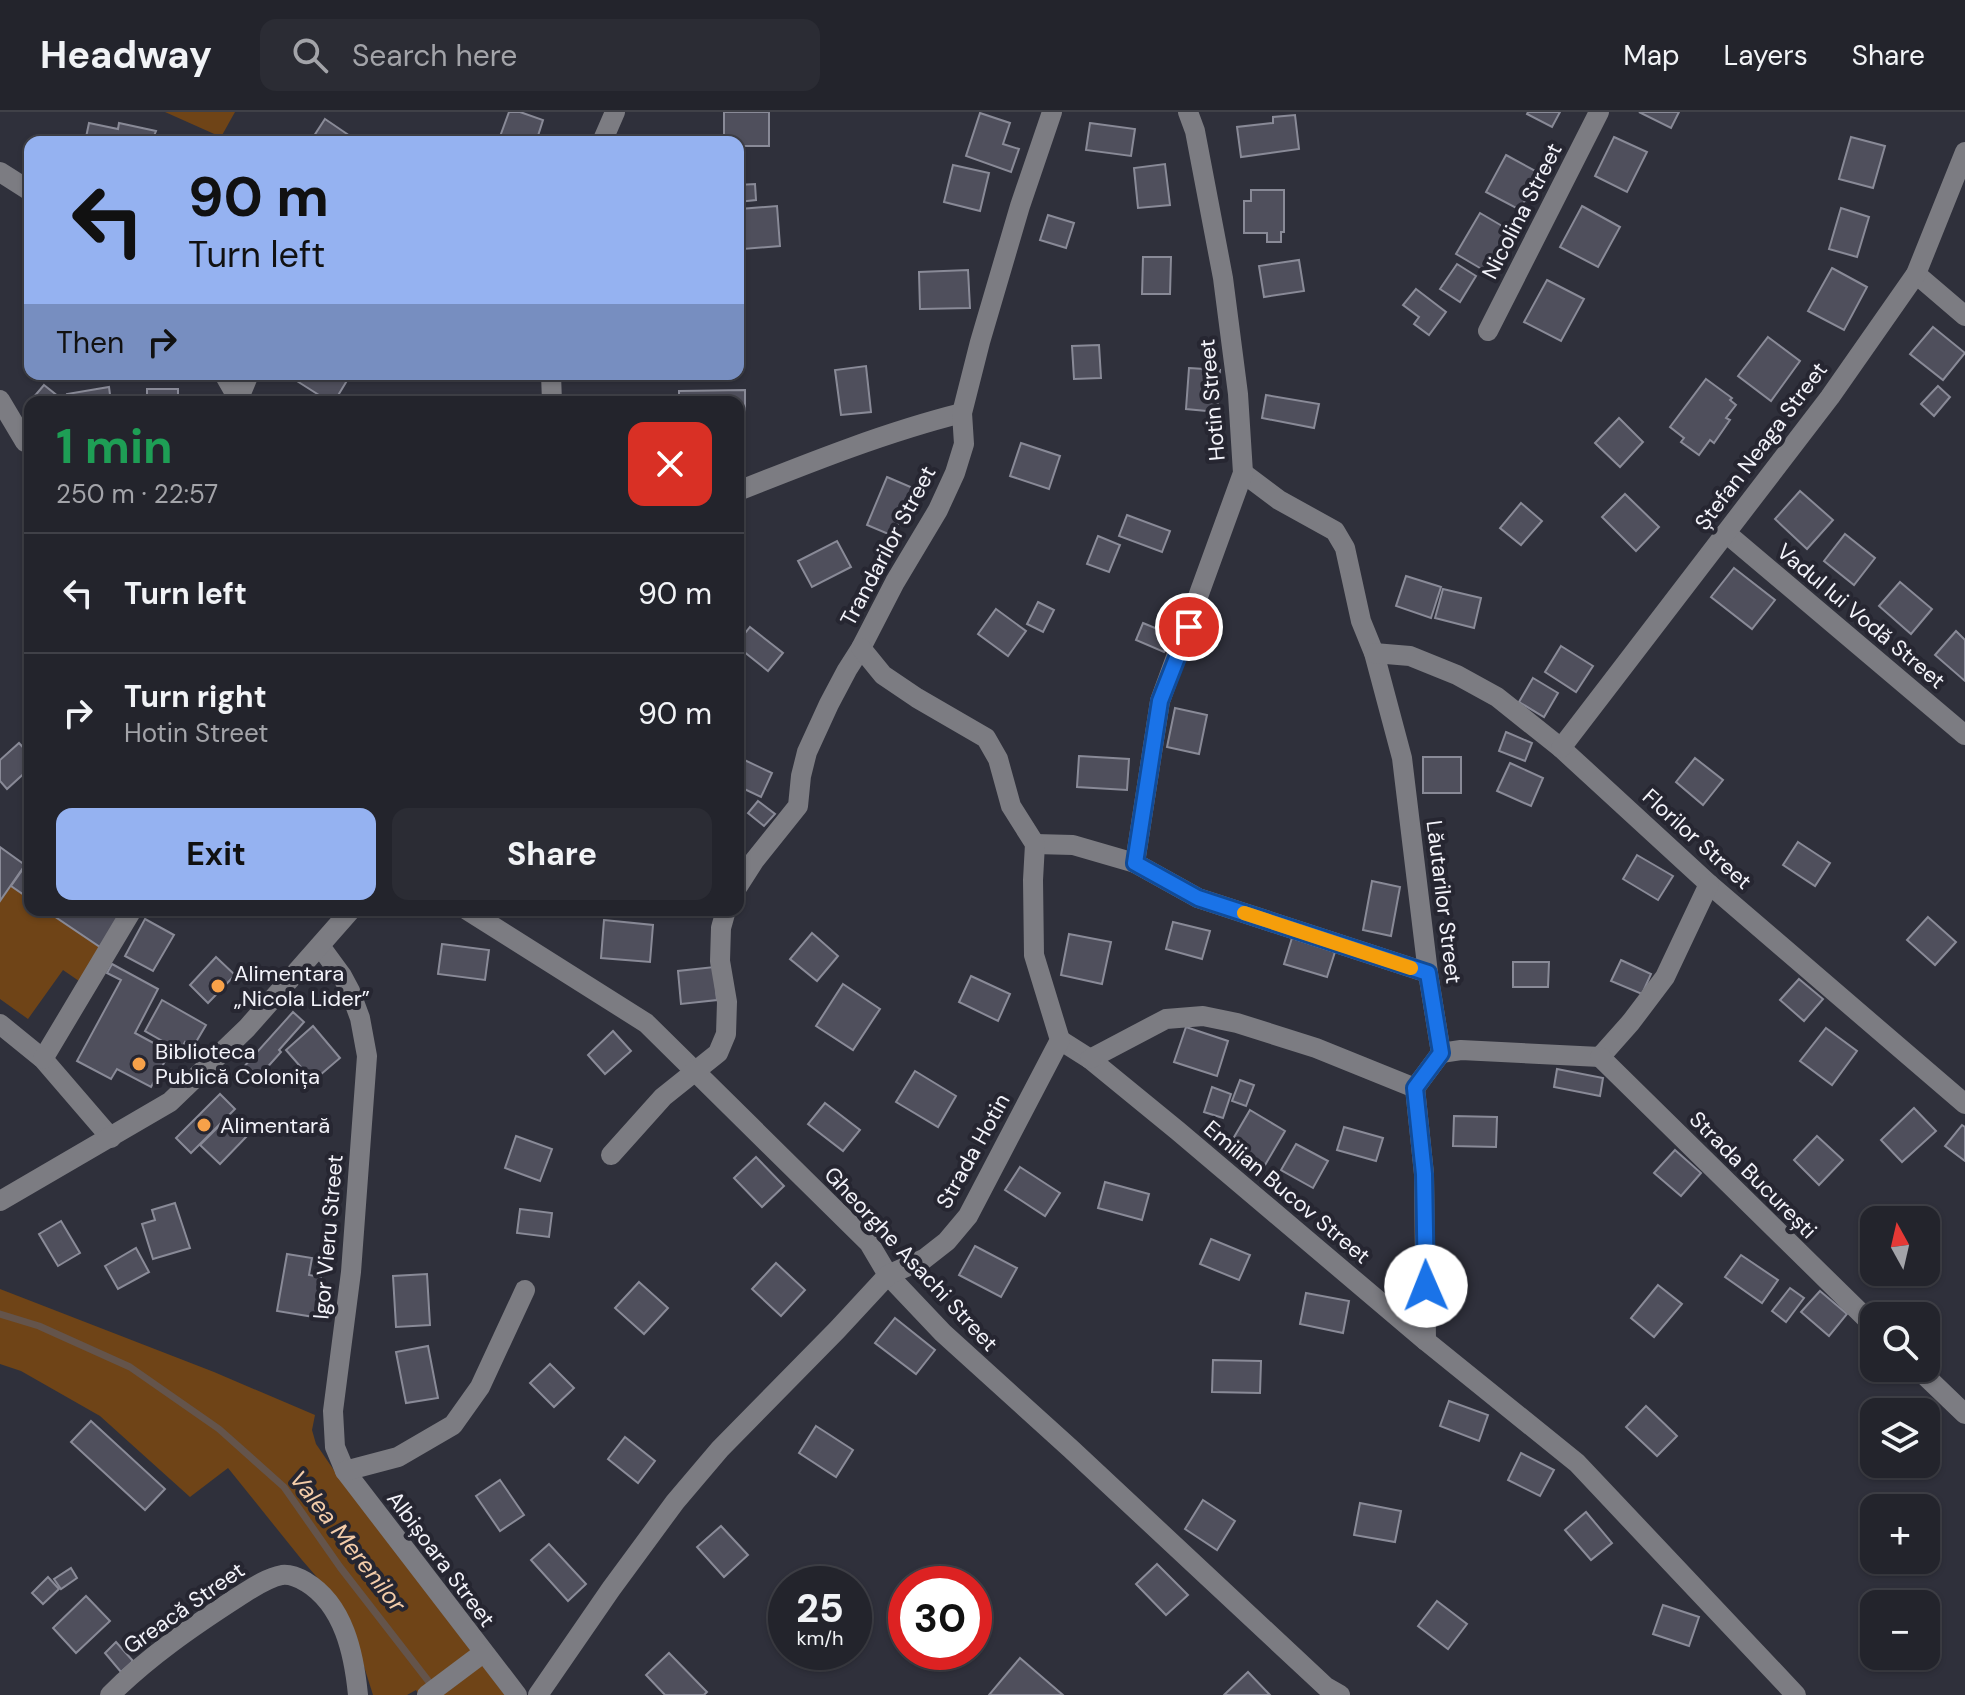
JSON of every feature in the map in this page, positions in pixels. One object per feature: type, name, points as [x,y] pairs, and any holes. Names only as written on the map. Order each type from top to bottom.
[{"type":"street","points":[[605,136],[615,112]]},
{"type":"street","name":"Trandarilor Street","points":[[744,877],[798,806],[807,752],[829,704],[938,510],[955,473],[964,444],[962,413],[980,342],[1020,206],[1052,112]]},
{"type":"street","name":"Hotin Street","points":[[1135,863],[1160,701],[1243,473],[1238,394],[1223,278],[1195,131],[1188,112]]},
{"type":"street","name":"Nicolina Street","points":[[1488,331],[1599,112]]},
{"type":"street","name":"Ștefan Neaga Street","points":[[1561,748],[1830,397],[1916,274],[1965,152]]},
{"type":"street","points":[[0,172],[24,187]]},
{"type":"street","points":[[1916,274],[1965,316]]},
{"type":"street","points":[[0,400],[24,440]]},
{"type":"street","points":[[744,489],[841,451],[962,413]]},
{"type":"street","name":"Lăutarilor Street","points":[[1243,473],[1279,500],[1335,531],[1345,548],[1361,621],[1374,653],[1402,758],[1428,973],[1441,1053]]},
{"type":"street","name":"Vadul lui Vodă Street","points":[[1726,533],[1965,735]]},
{"type":"street","points":[[861,648],[883,675],[986,738],[998,759],[1011,806],[1035,844],[1034,955],[1060,1040]]},
{"type":"street","name":"Florilor Street","points":[[1374,653],[1410,656],[1457,675],[1497,697],[1561,748],[1709,884],[1965,1104]]},
{"type":"street","points":[[1035,844],[1073,845],[1135,863],[1198,898],[1428,973]]},
{"type":"street","points":[[1426,1341],[1424,1174],[1415,1088],[1441,1053],[1461,1050],[1600,1057],[1665,977],[1709,884]]},
{"type":"street","points":[[43,1059],[128,916]]},
{"type":"street","points":[[0,1201],[170,1102],[247,1028],[346,916]]},
{"type":"street","name":"Gheorghe Asachi Street","points":[[477,916],[646,1023],[869,1243],[888,1275],[943,1333],[1071,1449],[1328,1692]]},
{"type":"street","points":[[611,1155],[663,1097],[718,1053],[726,1034],[727,1002],[720,961],[724,916]]},
{"type":"street","name":"Igor Vieru Street","points":[[320,946],[350,991],[360,1018],[367,1056],[351,1272],[333,1411],[335,1447]]},
{"type":"street","points":[[1090,1059],[1166,1019],[1203,1016],[1237,1023],[1316,1048],[1415,1088]]},
{"type":"street","points":[[0,1024],[43,1059],[111,1138]]},
{"type":"street","name":"Emilian Bucov Street","points":[[1060,1040],[1090,1059],[1426,1341],[1577,1463],[1796,1695]]},
{"type":"street","name":"Strada Hotin","points":[[538,1695],[611,1589],[720,1449],[888,1275],[924,1259],[947,1241],[968,1216],[1060,1040]]},
{"type":"street","name":"Strada București","points":[[1600,1057],[1860,1313]]},
{"type":"street","points":[[345,1471],[398,1457],[453,1425],[480,1387],[525,1290]]},
{"type":"street","points":[[1932,1382],[1965,1414]]},
{"type":"street","name":"Albișoara Street","points":[[335,1447],[345,1471],[517,1695]]},
{"type":"street","name":"Greacă Street","points":[[110,1695],[131,1674],[201,1621],[262,1583],[283,1575],[299,1578],[314,1586],[331,1604],[346,1634],[358,1695]]},
{"type":"street","points":[[427,1695],[483,1653]]},
{"type":"shaded area","points":[[165,112],[235,112],[219,136]]},
{"type":"shaded area","points":[[11,886],[24,895],[24,916],[54,916],[100,947],[79,981],[63,970],[28,1019],[0,999],[0,901]]},
{"type":"shaded area","points":[[0,1289],[214,1372],[315,1415],[312,1430],[316,1444],[505,1695],[419,1695],[416,1690],[407,1695],[373,1695],[355,1638],[335,1598],[228,1468],[190,1497],[100,1416],[21,1371],[0,1364]]},
{"type":"building","points":[[509,112],[520,112],[543,120],[538,136],[500,136]]},
{"type":"building","points":[[724,112],[769,112],[769,146],[744,146],[744,136],[724,136]]},
{"type":"building","points":[[1528,112],[1560,112],[1552,127]]},
{"type":"building","points":[[1639,112],[1679,112],[1671,128]]},
{"type":"building","points":[[980,113],[1010,123],[1003,144],[1019,149],[1011,172],[966,156]]},
{"type":"building","points":[[1295,115],[1299,149],[1241,157],[1237,127],[1273,123],[1273,117]]},
{"type":"building","points":[[325,119],[350,136],[314,136]]},
{"type":"building","points":[[89,123],[118,129],[119,123],[156,131],[154,136],[86,136]]},
{"type":"building","points":[[1090,123],[1135,129],[1131,156],[1086,150]]},
{"type":"building","points":[[1614,137],[1647,152],[1627,192],[1595,176]]},
{"type":"building","points":[[1851,137],[1885,146],[1873,188],[1839,179]]},
{"type":"building","points":[[1506,155],[1539,173],[1520,210],[1486,192]]},
{"type":"building","points":[[1165,164],[1170,205],[1138,208],[1134,168]]},
{"type":"building","points":[[953,165],[989,173],[980,211],[944,202]]},
{"type":"building","points":[[755,184],[756,200],[744,201],[744,185]]},
{"type":"building","points":[[1251,190],[1284,190],[1284,232],[1281,232],[1281,242],[1267,242],[1267,233],[1244,233],[1244,201],[1251,201]]},
{"type":"building","points":[[777,206],[780,246],[744,249],[744,209]]},
{"type":"building","points":[[1582,206],[1620,227],[1598,267],[1560,247]]},
{"type":"building","points":[[1841,208],[1869,217],[1857,257],[1829,249]]},
{"type":"building","points":[[1480,213],[1509,230],[1485,271],[1456,254]]},
{"type":"building","points":[[1048,215],[1074,223],[1066,248],[1040,240]]},
{"type":"building","points":[[1143,257],[1171,257],[1170,294],[1142,294]]},
{"type":"building","points":[[1299,260],[1304,291],[1264,297],[1259,266]]},
{"type":"building","points":[[1457,264],[1476,276],[1460,302],[1440,289]]},
{"type":"building","points":[[1832,268],[1867,287],[1844,330],[1808,311]]},
{"type":"building","points":[[968,270],[970,308],[920,309],[919,272]]},
{"type":"building","points":[[1547,280],[1584,299],[1561,341],[1524,322]]},
{"type":"building","points":[[1416,289],[1446,312],[1429,335],[1414,324],[1419,317],[1403,305]]},
{"type":"building","points":[[1933,327],[1965,353],[1943,380],[1910,354]]},
{"type":"building","points":[[1768,337],[1800,361],[1771,401],[1738,376]]},
{"type":"building","points":[[1099,345],[1101,378],[1074,379],[1072,346]]},
{"type":"building","points":[[866,366],[871,412],[841,415],[835,370]]},
{"type":"building","points":[[1189,368],[1220,370],[1217,412],[1186,409]]},
{"type":"building","points":[[1706,379],[1732,398],[1730,400],[1736,405],[1714,443],[1710,440],[1699,455],[1681,442],[1684,438],[1670,427]]},
{"type":"building","points":[[295,380],[347,380],[338,396],[321,396]]},
{"type":"building","points":[[44,385],[58,396],[35,396]]},
{"type":"building","points":[[1938,386],[1950,397],[1934,416],[1921,404]]},
{"type":"building","points":[[109,387],[110,396],[67,396]]},
{"type":"building","points":[[147,389],[178,389],[178,396],[147,396]]},
{"type":"building","points":[[745,390],[745,422],[744,396],[679,396],[679,391]]},
{"type":"building","points":[[1266,395],[1319,404],[1314,428],[1262,418]]},
{"type":"building","points":[[1619,418],[1643,442],[1620,467],[1595,443]]},
{"type":"building","points":[[1021,443],[1060,456],[1049,489],[1010,476]]},
{"type":"building","points":[[887,477],[913,488],[893,536],[867,525]]},
{"type":"building","points":[[1800,491],[1833,520],[1807,549],[1775,519]]},
{"type":"building","points":[[1625,494],[1659,527],[1636,551],[1602,517]]},
{"type":"building","points":[[1521,503],[1542,521],[1521,545],[1500,528]]},
{"type":"building","points":[[1127,515],[1170,531],[1162,552],[1119,536]]},
{"type":"building","points":[[1845,534],[1875,558],[1854,585],[1824,561]]},
{"type":"building","points":[[1098,536],[1120,545],[1109,572],[1087,564]]},
{"type":"building","points":[[837,541],[851,567],[812,587],[798,561]]},
{"type":"building","points":[[1734,568],[1775,600],[1752,629],[1711,597]]},
{"type":"building","points":[[1406,576],[1441,587],[1431,618],[1396,606]]},
{"type":"building","points":[[1900,582],[1932,609],[1911,634],[1879,606]]},
{"type":"building","points":[[1443,589],[1481,598],[1474,628],[1435,618]]},
{"type":"building","points":[[1038,602],[1054,610],[1043,632],[1027,624]]},
{"type":"building","points":[[996,609],[1026,631],[1008,656],[978,634]]},
{"type":"building","points":[[1143,623],[1172,635],[1164,652],[1136,640]]},
{"type":"building","points":[[750,627],[783,653],[768,671],[744,652],[744,634]]},
{"type":"building","points":[[1956,631],[1965,640],[1965,681],[1935,655]]},
{"type":"building","points":[[1561,646],[1593,666],[1576,692],[1545,672]]},
{"type":"building","points":[[1533,678],[1558,693],[1544,717],[1519,702]]},
{"type":"building","points":[[1175,708],[1207,715],[1199,754],[1167,747]]},
{"type":"building","points":[[1506,732],[1532,743],[1525,761],[1499,751]]},
{"type":"building","points":[[19,743],[24,748],[24,773],[7,789],[0,781],[0,760]]},
{"type":"building","points":[[1079,756],[1129,759],[1127,790],[1077,787]]},
{"type":"building","points":[[1423,757],[1461,757],[1461,793],[1423,793]]},
{"type":"building","points":[[1695,758],[1723,780],[1703,805],[1676,782]]},
{"type":"building","points":[[744,760],[772,773],[761,797],[744,789]]},
{"type":"building","points":[[1510,763],[1543,778],[1531,806],[1497,791]]},
{"type":"building","points":[[758,801],[775,814],[764,826],[748,813]]},
{"type":"building","points":[[1798,842],[1830,863],[1815,886],[1783,865]]},
{"type":"building","points":[[0,847],[24,866],[0,901]]},
{"type":"building","points":[[1637,855],[1673,876],[1658,900],[1623,879]]},
{"type":"building","points":[[24,868],[24,895],[11,886]]},
{"type":"building","points":[[1372,881],[1400,887],[1391,936],[1363,930]]},
{"type":"building","points":[[54,916],[121,916],[100,947]]},
{"type":"building","points":[[1928,917],[1956,942],[1935,965],[1907,940]]},
{"type":"building","points":[[145,919],[174,935],[153,971],[125,956]]},
{"type":"building","points":[[604,920],[653,925],[650,962],[601,958]]},
{"type":"building","points":[[1173,922],[1210,931],[1202,959],[1166,949]]},
{"type":"building","points":[[812,933],[838,956],[817,981],[790,959]]},
{"type":"building","points":[[1069,934],[1111,942],[1102,984],[1061,975]]},
{"type":"building","points":[[1292,938],[1335,952],[1327,977],[1284,964]]},
{"type":"building","points":[[442,944],[489,950],[485,980],[438,974]]},
{"type":"building","points":[[216,957],[235,975],[208,1003],[190,985]]},
{"type":"building","points":[[1621,960],[1651,974],[1642,994],[1611,981]]},
{"type":"building","points":[[1513,962],[1549,962],[1548,987],[1513,987]]},
{"type":"building","points":[[112,964],[158,989],[135,1033],[170,1052],[151,1087],[117,1069],[111,1079],[77,1061],[121,980],[107,973]]},
{"type":"building","points":[[714,967],[717,1000],[681,1004],[678,971]]},
{"type":"building","points":[[971,976],[1010,994],[998,1021],[959,1002]]},
{"type":"building","points":[[1799,979],[1823,999],[1804,1021],[1780,1000]]},
{"type":"building","points":[[843,984],[880,1009],[853,1050],[816,1026]]},
{"type":"building","points":[[162,1000],[206,1025],[193,1047],[185,1042],[180,1051],[145,1031]]},
{"type":"building","points":[[293,1012],[304,1022],[255,1081],[242,1069]]},
{"type":"building","points":[[313,1026],[340,1058],[313,1081],[286,1050]]},
{"type":"building","points":[[1186,1027],[1228,1041],[1217,1076],[1174,1062]]},
{"type":"building","points":[[1826,1028],[1857,1051],[1832,1085],[1800,1061]]},
{"type":"building","points":[[613,1031],[631,1051],[605,1074],[588,1055]]},
{"type":"building","points":[[1557,1069],[1603,1078],[1600,1096],[1554,1087]]},
{"type":"building","points":[[915,1071],[956,1096],[938,1127],[896,1102]]},
{"type":"building","points":[[1240,1080],[1254,1085],[1246,1106],[1232,1101]]},
{"type":"building","points":[[1212,1087],[1231,1094],[1223,1118],[1204,1112]]},
{"type":"building","points":[[220,1094],[235,1109],[191,1153],[176,1138]]},
{"type":"building","points":[[825,1103],[860,1130],[843,1151],[808,1124]]},
{"type":"building","points":[[1914,1108],[1936,1131],[1902,1162],[1881,1140]]},
{"type":"building","points":[[1250,1110],[1285,1131],[1265,1165],[1230,1144]]},
{"type":"building","points":[[229,1116],[248,1135],[220,1164],[200,1145]]},
{"type":"building","points":[[1454,1116],[1497,1117],[1496,1147],[1453,1146]]},
{"type":"building","points":[[1962,1125],[1965,1127],[1965,1161],[1945,1146]]},
{"type":"building","points":[[1344,1127],[1383,1138],[1376,1161],[1337,1150]]},
{"type":"building","points":[[516,1136],[552,1149],[540,1181],[505,1168]]},
{"type":"building","points":[[1817,1136],[1843,1160],[1819,1185],[1794,1160]]},
{"type":"building","points":[[1296,1144],[1328,1161],[1313,1188],[1281,1170]]},
{"type":"building","points":[[1675,1150],[1701,1173],[1681,1196],[1654,1173]]},
{"type":"building","points":[[756,1157],[784,1186],[762,1207],[734,1178]]},
{"type":"building","points":[[1020,1167],[1060,1193],[1045,1216],[1005,1190]]},
{"type":"building","points":[[1105,1182],[1149,1194],[1142,1220],[1098,1208]]},
{"type":"building","points":[[175,1203],[190,1248],[153,1259],[142,1224],[155,1220],[152,1210]]},
{"type":"building","points":[[520,1209],[552,1213],[549,1237],[517,1233]]},
{"type":"building","points":[[61,1221],[80,1253],[58,1266],[39,1234]]},
{"type":"building","points":[[1211,1239],[1250,1255],[1239,1280],[1200,1264]]},
{"type":"building","points":[[975,1246],[1017,1268],[1001,1297],[959,1275]]},
{"type":"building","points":[[136,1248],[149,1272],[118,1289],[105,1266]]},
{"type":"building","points":[[287,1254],[312,1258],[309,1275],[321,1277],[314,1317],[277,1311]]},
{"type":"building","points":[[1741,1255],[1778,1280],[1762,1303],[1725,1277]]},
{"type":"building","points":[[776,1263],[805,1290],[781,1316],[752,1289]]},
{"type":"building","points":[[427,1274],[430,1325],[396,1327],[393,1276]]},
{"type":"building","points":[[639,1282],[668,1308],[644,1334],[615,1308]]},
{"type":"building","points":[[1658,1285],[1682,1304],[1654,1337],[1631,1318]]},
{"type":"building","points":[[1790,1288],[1804,1298],[1786,1322],[1772,1311]]},
{"type":"building","points":[[1820,1291],[1847,1314],[1829,1336],[1801,1312]]},
{"type":"building","points":[[1306,1293],[1349,1301],[1343,1333],[1300,1324]]},
{"type":"building","points":[[895,1318],[935,1350],[916,1374],[875,1343]]},
{"type":"building","points":[[428,1346],[438,1398],[406,1403],[396,1352]]},
{"type":"building","points":[[1213,1360],[1261,1361],[1260,1393],[1212,1392]]},
{"type":"building","points":[[550,1364],[574,1388],[554,1407],[530,1383]]},
{"type":"building","points":[[1449,1401],[1488,1415],[1479,1441],[1440,1426]]},
{"type":"building","points":[[1646,1406],[1677,1436],[1657,1456],[1626,1427]]},
{"type":"building","points":[[91,1421],[165,1489],[145,1510],[71,1442]]},
{"type":"building","points":[[816,1426],[853,1450],[836,1477],[799,1453]]},
{"type":"building","points":[[625,1437],[655,1461],[638,1483],[608,1459]]},
{"type":"building","points":[[1521,1453],[1554,1470],[1540,1496],[1508,1480]]},
{"type":"building","points":[[500,1480],[524,1515],[500,1531],[476,1496]]},
{"type":"building","points":[[1203,1500],[1235,1521],[1217,1550],[1185,1529]]},
{"type":"building","points":[[1360,1503],[1401,1511],[1395,1542],[1354,1535]]},
{"type":"building","points":[[1586,1512],[1612,1543],[1591,1560],[1565,1530]]},
{"type":"building","points":[[721,1526],[748,1555],[724,1577],[697,1547]]},
{"type":"building","points":[[549,1544],[586,1584],[568,1601],[531,1560]]},
{"type":"building","points":[[1157,1564],[1188,1595],[1166,1615],[1136,1584]]},
{"type":"building","points":[[71,1568],[77,1578],[61,1589],[54,1579]]},
{"type":"building","points":[[48,1577],[59,1589],[43,1604],[32,1593]]},
{"type":"building","points":[[86,1596],[110,1621],[76,1653],[53,1628]]},
{"type":"building","points":[[1437,1601],[1467,1624],[1448,1649],[1418,1626]]},
{"type":"building","points":[[1663,1605],[1699,1617],[1689,1646],[1653,1634]]},
{"type":"building","points":[[116,1642],[133,1661],[121,1672],[105,1653]]},
{"type":"building","points":[[669,1653],[707,1692],[704,1695],[665,1695],[646,1675]]},
{"type":"building","points":[[1020,1658],[1063,1695],[989,1695]]},
{"type":"building","points":[[1248,1672],[1270,1695],[1224,1695]]},
{"type":"waterway","name":"Valea Merenilor","points":[[0,1314],[39,1326],[130,1367],[219,1429],[284,1487],[340,1567],[433,1687]]},
{"type":"slow traffic","points":[[1244,913],[1411,968]]},
{"type":"place","name":"Alimentara „Nicola Lider”","points":[[218,986]]},
{"type":"place","name":"Biblioteca Publică Colonița","points":[[139,1064]]},
{"type":"place","name":"Alimentară","points":[[204,1125]]},
{"type":"route","points":[[1189,627],[1160,701],[1135,863],[1198,898],[1428,973],[1441,1053],[1415,1088],[1424,1174],[1426,1286]]}]
